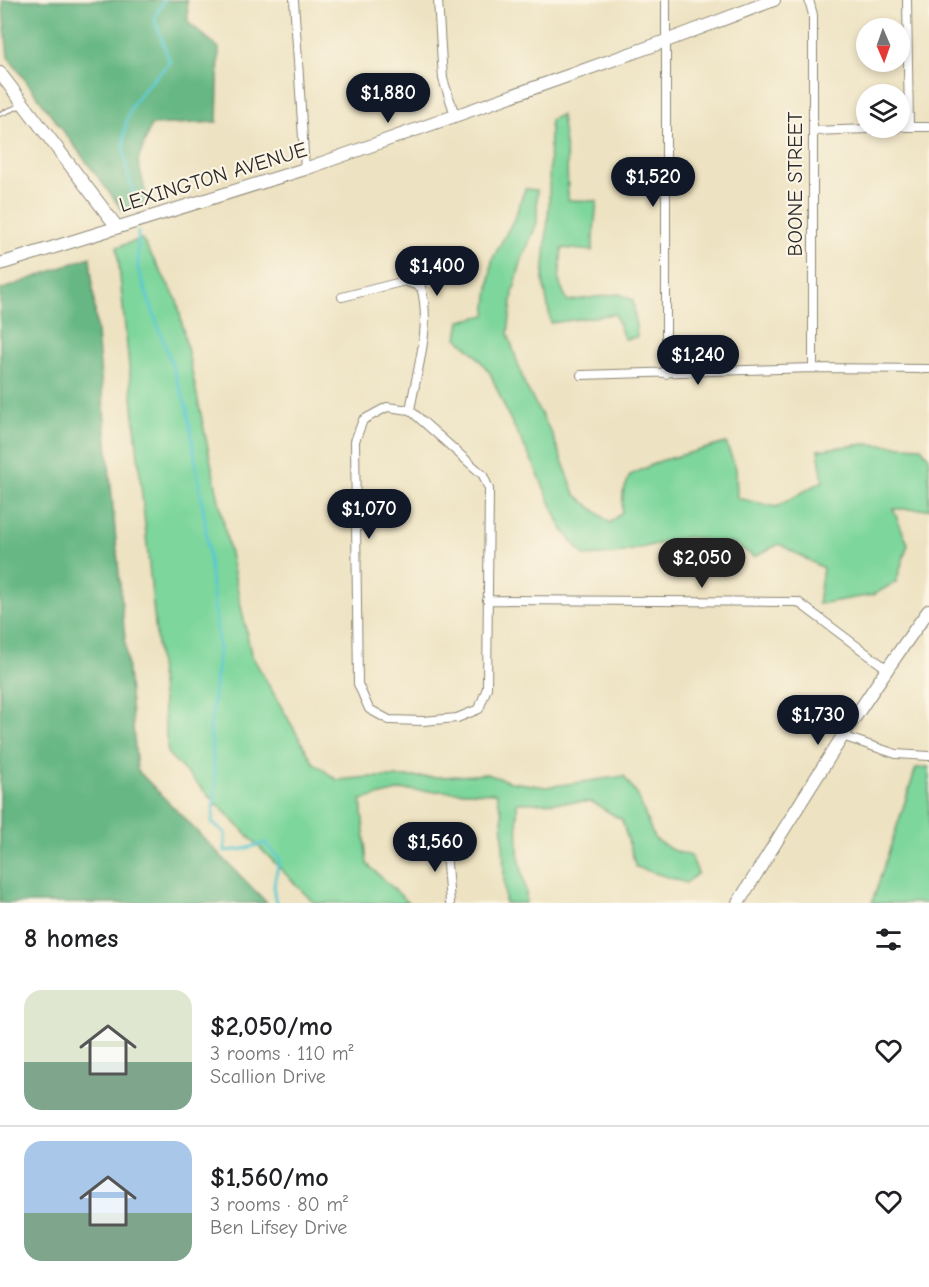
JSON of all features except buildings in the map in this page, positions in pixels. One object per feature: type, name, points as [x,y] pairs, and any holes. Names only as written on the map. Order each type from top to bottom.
[{"type":"street","points":[[294,0],[305,169]]},
{"type":"street","points":[[438,0],[443,79],[455,115]]},
{"type":"street","points":[[666,0],[666,374]]},
{"type":"street","name":"LEXINGTON AVENUE","points":[[0,264],[305,169],[666,41],[774,0]]},
{"type":"street","name":"BOONE STREET","points":[[809,0],[813,15],[813,368]]},
{"type":"street","points":[[904,84],[907,0]]},
{"type":"street","points":[[0,73],[117,227]]},
{"type":"street","points":[[910,127],[929,127]]},
{"type":"street","points":[[813,131],[856,129]]},
{"type":"street","points":[[342,297],[405,281],[421,287],[424,301],[424,337],[410,410]]},
{"type":"street","points":[[581,375],[813,368],[929,369]]},
{"type":"street","points":[[387,407],[410,410],[483,475],[489,489],[487,600],[487,688],[479,709],[457,718],[423,721],[389,720],[369,709],[358,684],[355,441],[363,420],[387,407]]},
{"type":"street","points":[[487,600],[798,602],[886,668]]},
{"type":"street","points":[[738,903],[886,668],[929,610]]},
{"type":"street","points":[[842,736],[896,754],[929,756]]},
{"type":"street","points":[[413,850],[446,851],[450,903]]},
{"type":"lane","points":[[0,114],[24,105]]},
{"type":"green space","points":[[2,0],[187,0],[188,22],[219,48],[217,122],[151,125],[138,161],[148,204],[124,212],[8,57]]},
{"type":"green space","points":[[561,115],[567,160],[568,200],[597,201],[592,251],[562,248],[559,281],[567,301],[619,294],[633,300],[637,337],[624,339],[615,314],[551,323],[543,280],[549,204],[550,120]]},
{"type":"green space","points":[[525,189],[537,190],[537,223],[521,262],[513,293],[508,334],[525,385],[552,434],[575,494],[610,523],[622,512],[623,493],[630,475],[660,461],[726,443],[736,469],[737,498],[776,507],[823,481],[818,450],[865,444],[921,447],[929,457],[929,509],[893,509],[908,544],[896,582],[873,595],[818,604],[823,568],[779,544],[754,557],[735,544],[687,537],[615,554],[584,556],[561,527],[490,373],[474,353],[457,338],[460,321],[486,315],[492,260],[515,217]]},
{"type":"green space","points":[[142,239],[177,300],[251,654],[313,762],[337,780],[487,774],[511,782],[546,787],[624,776],[638,796],[654,838],[672,850],[691,856],[698,873],[686,883],[636,867],[622,820],[592,802],[517,803],[518,852],[526,903],[505,903],[502,813],[496,793],[402,790],[361,800],[367,864],[409,903],[314,903],[168,754],[117,247]]},
{"type":"green space","points":[[90,257],[137,770],[267,903],[0,903],[0,290]]},
{"type":"green space","points":[[929,767],[929,903],[872,903],[916,768]]},
{"type":"waterway","points":[[137,205],[124,153],[125,126],[135,101],[170,62],[154,18],[164,0]]},
{"type":"waterway","points":[[138,232],[138,269],[187,408],[204,514],[219,650],[210,729],[216,786],[212,823],[225,833],[225,851],[265,843],[280,859],[274,887],[277,903]]}]
